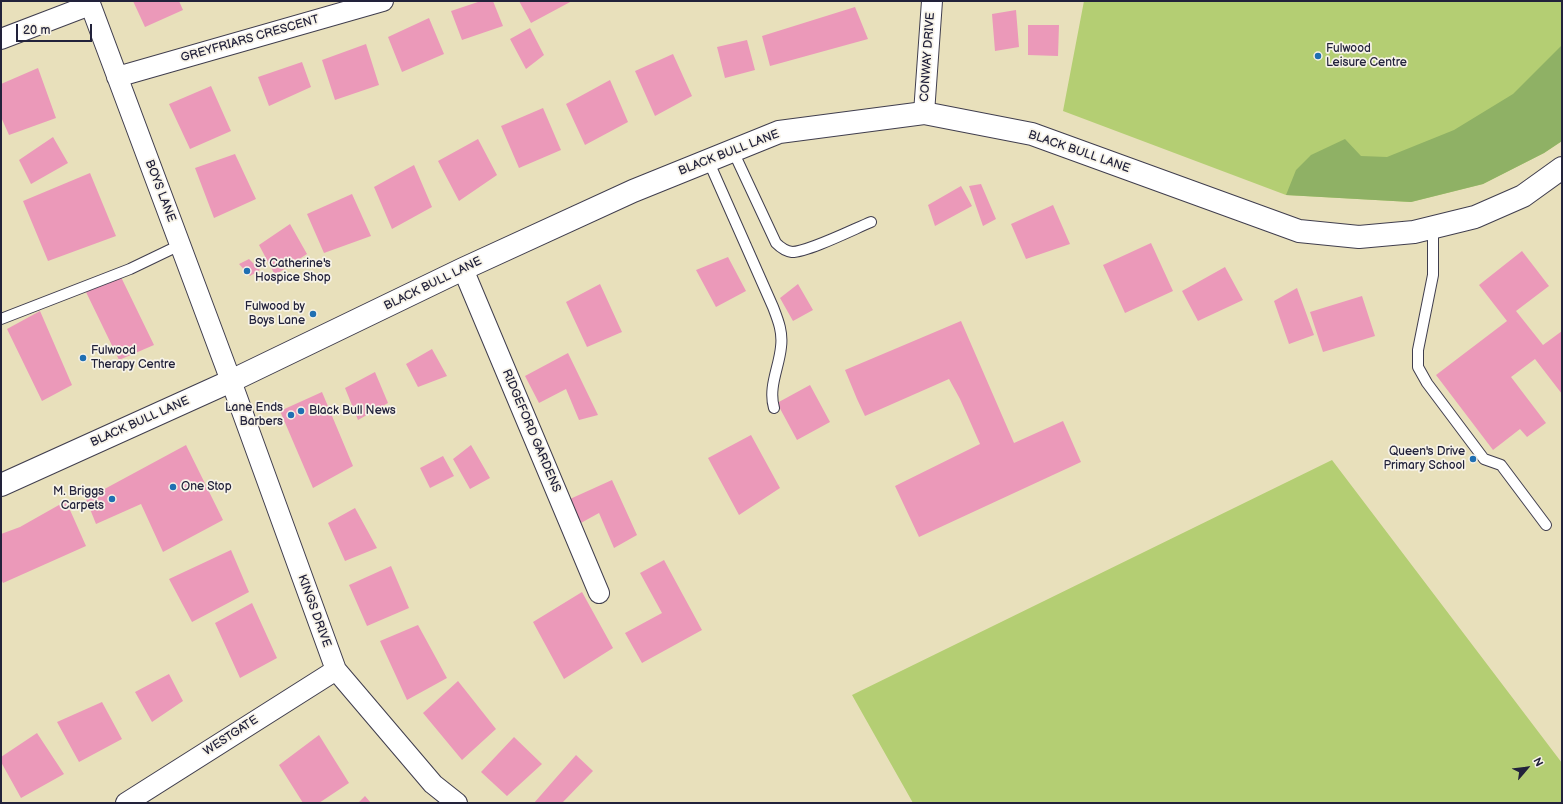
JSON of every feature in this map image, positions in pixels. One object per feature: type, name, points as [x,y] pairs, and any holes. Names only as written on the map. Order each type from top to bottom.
[{"type":"street","name":"GREYFRIARS CRESCENT","points":[[117,77],[382,1]]},
{"type":"street","name":"CONWAY DRIVE","points":[[924,113],[932,1]]},
{"type":"street","name":"BOYS LANE","points":[[89,3],[231,381]]},
{"type":"street","points":[[1,39],[89,3]]},
{"type":"street","name":"BLACK BULL LANE","points":[[1,485],[231,381],[463,269],[633,191],[779,132],[924,113],[1032,134],[1299,231],[1359,238],[1414,232],[1475,217],[1523,196],[1562,168]]},
{"type":"street","name":"RIDGEFORD GARDENS","points":[[463,269],[598,593]]},
{"type":"street","name":"KINGS DRIVE","points":[[231,381],[336,670],[433,784],[457,803]]},
{"type":"street","name":"WESTGATE","points":[[126,803],[336,670]]},
{"type":"lane","points":[[733,151],[776,243],[785,250],[794,252],[813,246],[871,222]]},
{"type":"lane","points":[[708,160],[773,307],[780,328],[781,345],[771,398],[774,408]]},
{"type":"lane","points":[[1432,228],[1433,275],[1418,350],[1418,367],[1427,383],[1484,459],[1502,465],[1546,525]]},
{"type":"lane","points":[[1,319],[130,269],[180,245]]},
{"type":"green space","name":"Fulwood Leisure Centre","points":[[1084,1],[1562,1],[1562,141],[1544,153],[1483,184],[1411,202],[1286,195],[1063,111]]},
{"type":"green space","points":[[1562,45],[1562,141],[1544,153],[1483,184],[1411,202],[1286,195],[1296,170],[1311,155],[1345,139],[1361,156],[1387,157],[1454,130],[1513,94]]},
{"type":"green space","points":[[1332,460],[1562,763],[1562,803],[913,803],[852,695]]},
{"type":"building","points":[[133,1],[179,1],[183,10],[145,27]]},
{"type":"building","points":[[481,1],[493,1],[503,26],[462,40],[451,11]]},
{"type":"building","points":[[519,1],[572,1],[531,23]]},
{"type":"building","points":[[855,7],[868,39],[770,66],[762,36]]},
{"type":"building","points":[[1016,10],[1019,47],[995,51],[992,14]]},
{"type":"building","points":[[429,18],[444,54],[402,72],[388,37]]},
{"type":"building","points":[[1028,25],[1059,25],[1058,56],[1028,55]]},
{"type":"building","points":[[530,28],[544,55],[526,69],[510,39]]},
{"type":"building","points":[[747,40],[755,70],[725,78],[717,47]]},
{"type":"building","points":[[366,44],[379,85],[335,100],[322,60]]},
{"type":"building","points":[[673,54],[692,96],[655,116],[635,71]]},
{"type":"building","points":[[302,62],[311,87],[269,106],[258,77]]},
{"type":"building","points":[[38,68],[56,118],[9,135],[1,117],[1,84]]},
{"type":"building","points":[[610,80],[628,122],[585,145],[566,104]]},
{"type":"building","points":[[211,86],[231,131],[190,149],[169,104]]},
{"type":"building","points":[[543,108],[561,150],[519,168],[501,126]]},
{"type":"building","points":[[53,137],[68,163],[31,184],[19,160]]},
{"type":"building","points":[[478,139],[497,175],[459,201],[438,161]]},
{"type":"building","points":[[235,154],[256,199],[214,218],[195,168]]},
{"type":"building","points":[[414,165],[432,207],[392,229],[374,187]]},
{"type":"building","points":[[90,173],[116,236],[48,261],[23,201]]},
{"type":"building","points":[[981,184],[996,219],[983,226],[969,186]]},
{"type":"building","points":[[961,186],[972,206],[935,226],[928,205]]},
{"type":"building","points":[[352,194],[371,236],[324,253],[307,214]]},
{"type":"building","points":[[1053,205],[1070,244],[1026,259],[1011,224]]},
{"type":"building","points":[[290,224],[307,254],[275,275],[259,245]]},
{"type":"building","points":[[1151,243],[1173,291],[1125,313],[1103,265]]},
{"type":"building","name":"Queen's Drive Primary School","points":[[1522,251],[1549,286],[1516,311],[1543,345],[1562,331],[1562,394],[1535,359],[1511,377],[1546,423],[1527,437],[1520,429],[1493,450],[1436,375],[1507,321],[1479,285]]},
{"type":"building","points":[[728,257],[746,291],[716,307],[696,270]]},
{"type":"building","points":[[249,259],[260,270],[250,276],[239,264]]},
{"type":"building","points":[[1225,267],[1243,300],[1198,321],[1182,291]]},
{"type":"building","points":[[121,277],[154,345],[119,360],[86,292]]},
{"type":"building","points":[[600,284],[622,332],[587,347],[566,302]]},
{"type":"building","points":[[798,284],[813,310],[793,321],[780,298]]},
{"type":"building","points":[[1297,288],[1314,335],[1289,344],[1274,301]]},
{"type":"building","points":[[1362,296],[1375,336],[1323,352],[1310,312]]},
{"type":"building","points":[[40,311],[72,385],[42,401],[7,329]]},
{"type":"building","points":[[961,321],[1014,443],[1063,421],[1081,462],[919,537],[895,486],[980,444],[960,399],[949,379],[865,416],[845,370]]},
{"type":"building","points":[[432,349],[447,376],[418,387],[406,364]]},
{"type":"building","points":[[568,353],[598,415],[579,420],[566,389],[539,403],[525,376]]},
{"type":"building","points":[[375,372],[388,403],[358,420],[345,388]]},
{"type":"building","points":[[810,385],[830,422],[797,440],[777,403]]},
{"type":"building","points":[[322,392],[353,466],[313,488],[280,411]]},
{"type":"building","points":[[751,435],[780,488],[739,515],[708,458]]},
{"type":"building","points":[[186,445],[223,520],[163,552],[141,504],[96,524],[86,499]]},
{"type":"building","points":[[471,445],[490,478],[470,489],[453,459]]},
{"type":"building","points":[[443,456],[454,476],[430,488],[420,468]]},
{"type":"building","points":[[612,480],[637,535],[614,548],[599,513],[579,524],[570,499]]},
{"type":"building","points":[[66,501],[86,546],[3,583],[1,579],[1,534],[20,527]]},
{"type":"building","points":[[355,508],[377,548],[345,561],[328,523]]},
{"type":"building","points":[[231,550],[249,592],[192,622],[169,579]]},
{"type":"building","points":[[664,560],[702,630],[642,663],[625,633],[662,613],[640,573]]},
{"type":"building","points":[[391,566],[409,608],[367,626],[349,585]]},
{"type":"building","points":[[582,592],[613,648],[564,679],[533,622]]},
{"type":"building","points":[[252,603],[277,658],[240,678],[215,623]]},
{"type":"building","points":[[418,625],[447,678],[407,700],[380,641]]},
{"type":"building","points":[[169,674],[183,701],[152,722],[135,692]]},
{"type":"building","points":[[458,681],[496,729],[462,760],[423,713]]},
{"type":"building","points":[[102,702],[122,739],[79,762],[57,722]]},
{"type":"building","points":[[37,733],[64,774],[21,798],[1,762],[1,757]]},
{"type":"building","points":[[319,735],[349,783],[319,803],[303,803],[279,765]]},
{"type":"building","points":[[514,737],[542,764],[507,796],[481,772]]},
{"type":"building","points":[[576,755],[593,771],[562,803],[534,803]]},
{"type":"building","points":[[365,796],[371,803],[358,803]]},
{"type":"place","name":"Fulwood Leisure Centre","points":[[1318,56]]},
{"type":"place","name":"St Catherine's Hospice Shop","points":[[247,271]]},
{"type":"place","name":"Fulwood by Boys Lane","points":[[313,314]]},
{"type":"place","name":"Fulwood Therapy Centre","points":[[83,358]]},
{"type":"place","name":"Black Bull News","points":[[301,411]]},
{"type":"place","name":"Lane Ends Barbers","points":[[291,415]]},
{"type":"place","name":"Queen's Drive Primary School","points":[[1473,459]]},
{"type":"place","name":"One Stop","points":[[173,487]]},
{"type":"place","name":"M. Briggs Carpets","points":[[112,499]]}]
